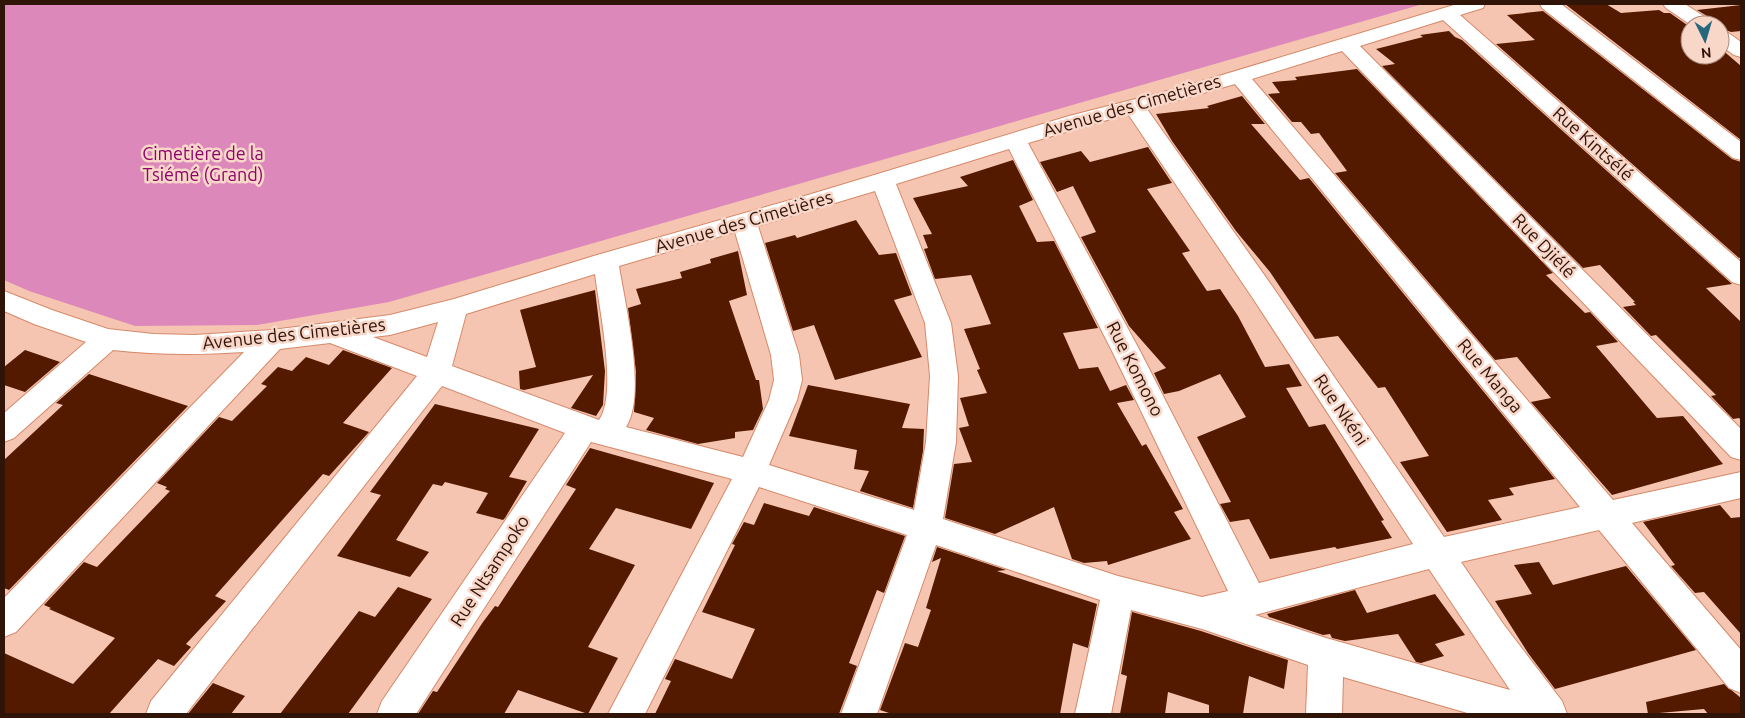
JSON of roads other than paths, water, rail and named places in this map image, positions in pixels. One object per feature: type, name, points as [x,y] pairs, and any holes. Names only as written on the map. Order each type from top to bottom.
[{"type":"street","name":"Avenue des Cimetières","points":[[4,300],[43,317],[107,339],[194,345],[334,334],[398,323],[455,308],[606,261],[1133,105],[1239,76],[1476,4]]},
{"type":"street","points":[[1549,4],[1741,153]]},
{"type":"street","points":[[1673,4],[1689,15]]},
{"type":"street","name":"Rue Kintsélé","points":[[1445,12],[1741,276]]},
{"type":"street","name":"Rue Djiélé","points":[[1346,43],[1741,448]]},
{"type":"street","points":[[1730,43],[1741,51]]},
{"type":"street","name":"Rue Manga","points":[[1239,76],[1741,676]]},
{"type":"street","name":"Rue Nkéni","points":[[1133,105],[1263,293],[1435,553],[1549,714]]},
{"type":"street","name":"Rue Komono","points":[[1016,140],[1126,351],[1250,600]]},
{"type":"street","points":[[859,714],[926,527],[941,442],[944,376],[938,323],[884,180]]},
{"type":"street","points":[[626,714],[751,472],[784,400],[788,380],[785,355],[744,221]]},
{"type":"street","name":"Rue Ntsampoko","points":[[395,714],[595,431],[618,415],[622,379],[606,261]]},
{"type":"street","points":[[164,714],[436,373],[455,308]]},
{"type":"street","points":[[334,334],[595,431],[751,472],[926,527],[1118,592],[1202,613],[1326,655],[1532,714]]},
{"type":"street","points":[[4,430],[107,339]]},
{"type":"street","points":[[4,621],[272,340]]},
{"type":"street","points":[[1202,613],[1435,553],[1741,485]]},
{"type":"street","points":[[1093,714],[1118,592]]},
{"type":"street","points":[[1324,714],[1326,655]]},
{"type":"park label","name":"Cimetière de la Tsiémé (Grand)","points":[[203,164]]}]
